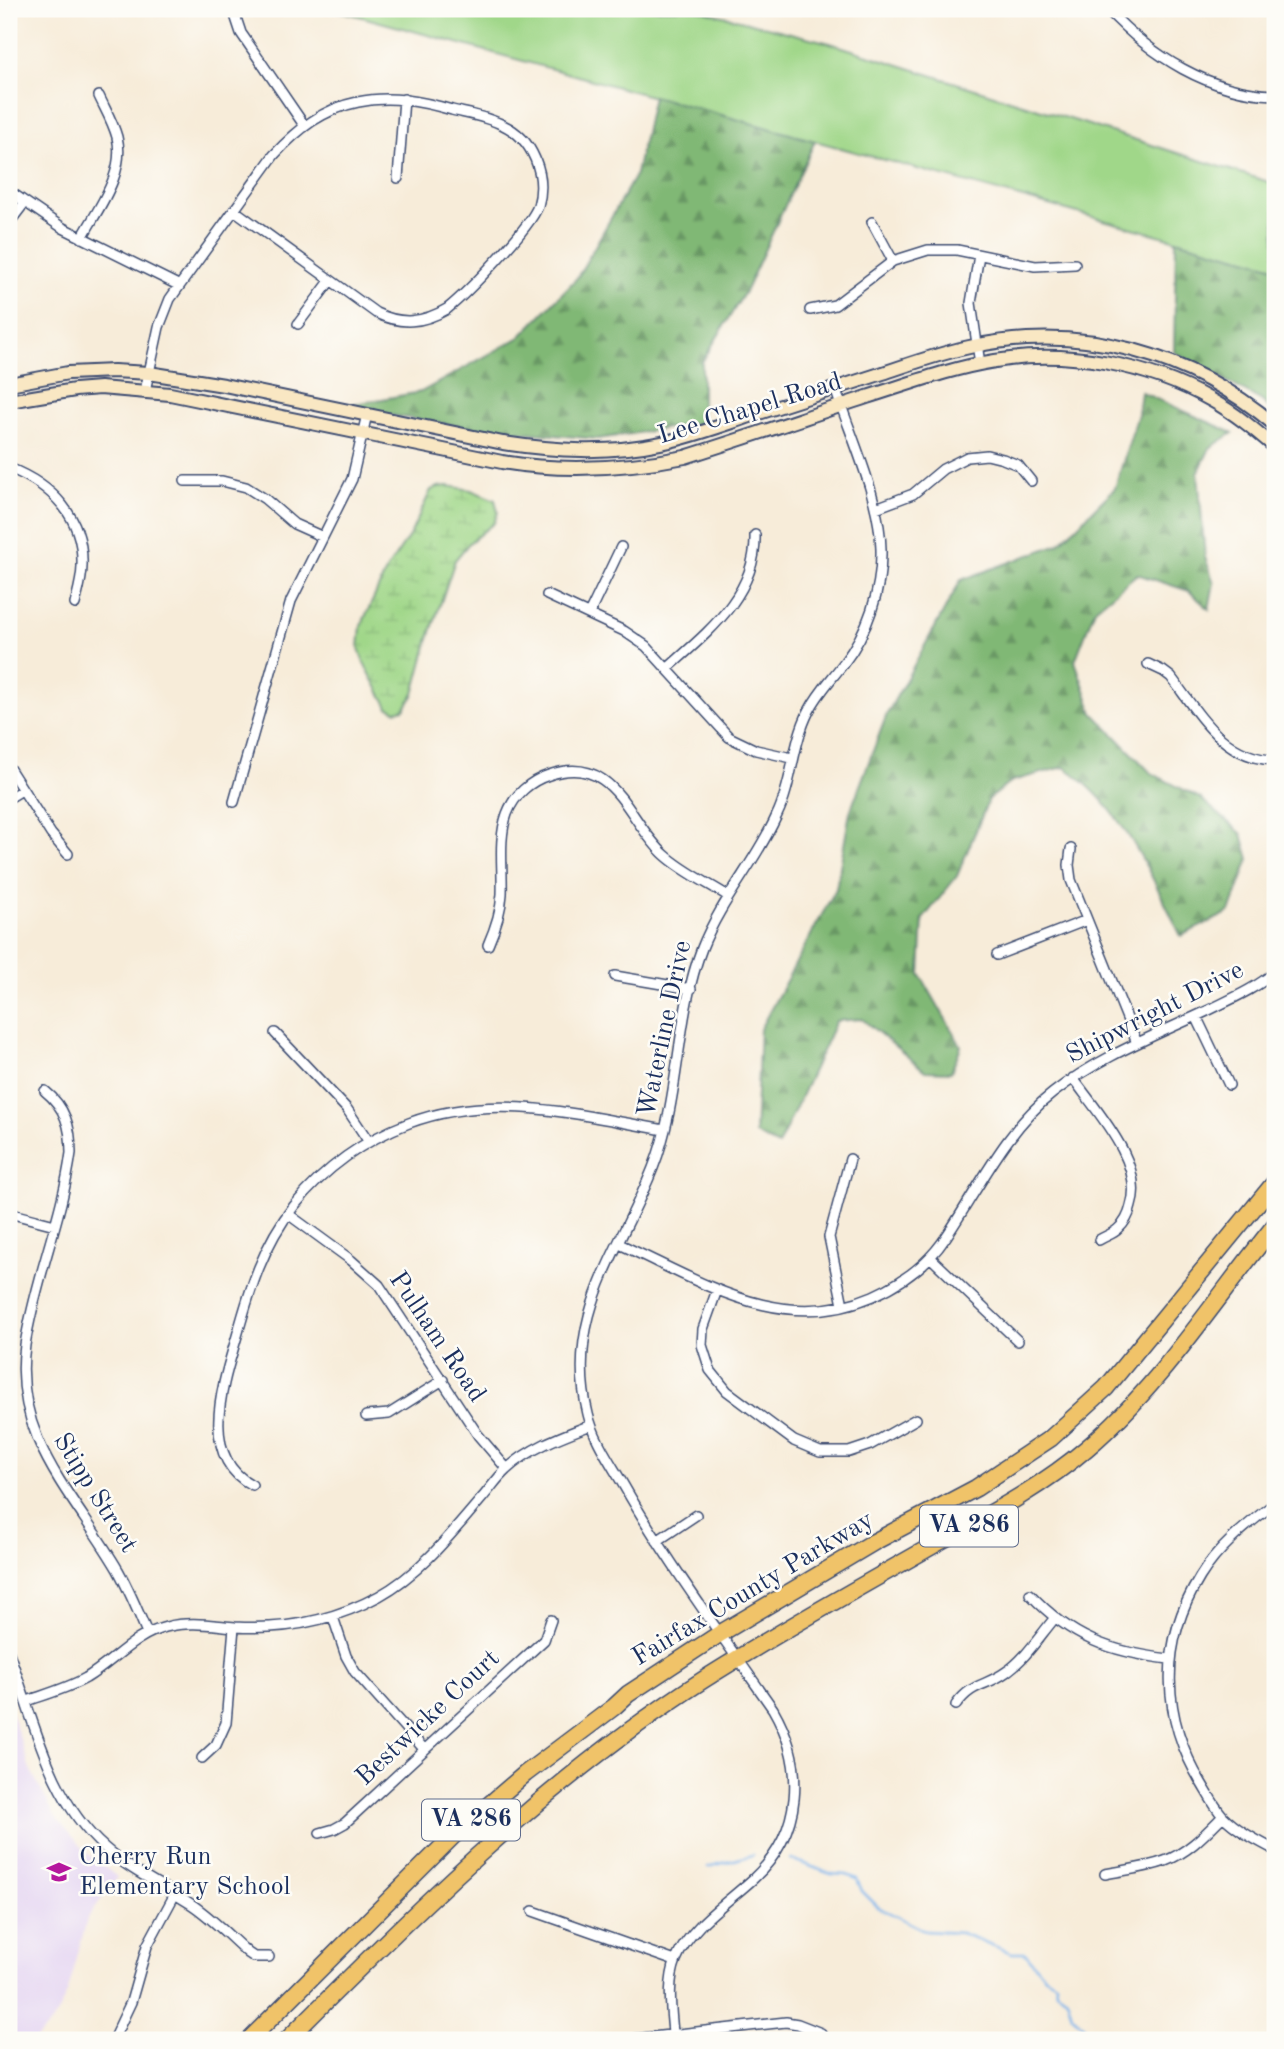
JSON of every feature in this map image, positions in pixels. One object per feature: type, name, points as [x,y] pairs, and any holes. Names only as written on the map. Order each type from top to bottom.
[{"type":"highway","name":"Fairfax County Parkway","points":[[249,2040],[484,1808],[628,1694],[721,1633],[874,1542],[976,1489],[1051,1438],[1106,1388],[1275,1182]]},
{"type":"highway","name":"Fairfax County Parkway","points":[[287,2040],[446,1883],[514,1822],[600,1752],[671,1701],[738,1658],[1001,1508],[1087,1448],[1145,1390],[1275,1225]]},
{"type":"main road","name":"Lee Chapel Road","points":[[9,384],[78,372],[149,373],[526,447],[601,450],[684,438],[945,352],[1020,339],[1051,339],[1105,344],[1186,367],[1229,390],[1275,425]]},
{"type":"main road","name":"Lee Chapel Road","points":[[9,401],[75,390],[120,388],[170,394],[523,465],[603,468],[685,457],[943,373],[980,364],[1030,358],[1065,358],[1105,363],[1149,373],[1211,399],[1275,447]]},
{"type":"street","points":[[233,9],[234,19],[241,33],[304,125]]},
{"type":"street","points":[[1107,9],[1147,47],[1181,68],[1234,89],[1275,95]]},
{"type":"street","points":[[82,238],[113,179],[118,159],[116,134],[99,96]]},
{"type":"street","points":[[398,178],[404,99]]},
{"type":"street","points":[[145,391],[159,327],[178,285],[274,155],[304,125],[331,110],[357,102],[404,99],[502,124],[519,136],[531,151],[539,171],[541,188],[536,211],[524,229],[466,290],[447,309],[435,316],[410,322],[376,313],[234,210]]},
{"type":"street","points":[[9,191],[82,238],[178,285]]},
{"type":"street","points":[[9,223],[25,202]]},
{"type":"street","points":[[872,222],[893,261]]},
{"type":"street","points":[[810,310],[835,305],[893,261],[919,251],[937,249],[1035,266],[1074,264]]},
{"type":"street","points":[[979,255],[971,303],[980,364]]},
{"type":"street","points":[[298,324],[330,281]]},
{"type":"street","name":"Waterline Drive","points":[[675,1961],[691,1936],[769,1862],[785,1834],[794,1805],[795,1769],[787,1736],[773,1709],[657,1541],[591,1425],[581,1379],[583,1335],[592,1303],[652,1172],[664,1130],[691,989],[704,943],[777,816],[787,788],[792,758],[811,707],[852,650],[871,611],[881,563],[876,508],[835,388]]},
{"type":"street","points":[[234,802],[291,601],[352,479],[367,414]]},
{"type":"street","points":[[876,508],[913,494],[943,468],[967,457],[988,456],[1003,459],[1018,466],[1031,481]]},
{"type":"street","points":[[9,468],[34,479],[48,489],[75,524],[82,562],[75,604]]},
{"type":"street","points":[[185,481],[222,481],[246,487],[294,524],[323,537]]},
{"type":"street","points":[[1271,525],[1275,540]]},
{"type":"street","points":[[668,668],[714,627],[730,608],[754,561],[755,535]]},
{"type":"street","points":[[589,614],[621,547]]},
{"type":"street","points":[[547,595],[638,640],[668,668],[729,737],[756,750],[792,758]]},
{"type":"street","points":[[1148,664],[1171,677],[1212,732],[1226,744],[1245,755],[1275,760]]},
{"type":"street","points":[[9,768],[68,854]]},
{"type":"street","points":[[488,945],[501,903],[503,837],[507,815],[514,800],[526,788],[553,773],[575,771],[604,780],[621,795],[662,852],[729,896]]},
{"type":"street","points":[[9,798],[22,790]]},
{"type":"street","points":[[1071,849],[1070,872],[1137,1043]]},
{"type":"street","points":[[997,955],[1087,920]]},
{"type":"street","name":"Shipwright Drive","points":[[619,1244],[717,1290],[748,1302],[785,1310],[819,1310],[884,1291],[930,1257],[1016,1130],[1046,1098],[1096,1063],[1253,988],[1275,972]]},
{"type":"street","points":[[615,976],[691,989]]},
{"type":"street","points":[[1196,1016],[1229,1085]]},
{"type":"street","points":[[275,1033],[347,1109],[369,1142]]},
{"type":"street","points":[[1073,1078],[1125,1152],[1134,1177],[1129,1214],[1119,1229],[1099,1240]]},
{"type":"street","name":"Stipp Street","points":[[45,1091],[57,1101],[64,1113],[71,1142],[69,1165],[25,1346],[24,1382],[29,1415],[47,1461],[117,1569],[147,1633]]},
{"type":"street","points":[[252,1485],[240,1478],[226,1455],[219,1428],[219,1401],[256,1274],[268,1246],[288,1214],[333,1166],[369,1142],[407,1123],[457,1110],[489,1106],[548,1109],[664,1130]]},
{"type":"street","points":[[843,1305],[830,1237],[850,1158]]},
{"type":"street","points":[[9,1213],[55,1225]]},
{"type":"street","name":"Pulham Road","points":[[288,1214],[351,1260],[379,1285],[478,1435],[507,1469]]},
{"type":"street","points":[[930,1257],[1018,1341]]},
{"type":"street","points":[[717,1290],[703,1329],[702,1345],[710,1370],[727,1391],[793,1441],[820,1452],[849,1452],[870,1445],[916,1419]]},
{"type":"street","points":[[366,1416],[389,1414],[443,1380]]},
{"type":"street","points":[[27,1701],[85,1679],[147,1633],[190,1623],[234,1627],[284,1626],[333,1617],[378,1596],[416,1571],[507,1469],[543,1446],[591,1425]]},
{"type":"street","points":[[1275,1503],[1233,1537],[1200,1576],[1185,1607],[1169,1660],[1173,1706],[1180,1738],[1196,1774],[1223,1816],[1275,1850]]},
{"type":"street","points":[[657,1541],[696,1515]]},
{"type":"street","points":[[1030,1594],[1054,1619],[1073,1631],[1112,1648],[1169,1660]]},
{"type":"street","points":[[333,1617],[346,1656],[355,1672],[424,1749]]},
{"type":"street","points":[[956,1705],[969,1690],[1013,1667],[1054,1619]]},
{"type":"street","name":"Bestwicke Court","points":[[320,1833],[345,1823],[544,1640],[551,1620]]},
{"type":"street","points":[[202,1758],[216,1745],[226,1723],[234,1627]]},
{"type":"street","points":[[9,1653],[56,1784],[74,1812],[103,1847],[205,1915],[248,1953],[269,1957]]},
{"type":"street","points":[[1105,1874],[1152,1865],[1173,1857],[1198,1841],[1223,1816]]},
{"type":"street","points":[[113,2040],[131,2002],[147,1946],[175,1894]]},
{"type":"street","points":[[533,1911],[675,1961],[670,1998],[673,2033]]},
{"type":"street","points":[[625,2040],[786,2022],[821,2033]]},
{"type":"shaded area","name":"Cherry Run Elementary School","points":[[9,1706],[30,1769],[55,1816],[88,1854],[117,1877],[87,1919],[68,1991],[55,2018],[35,2040],[9,2040]]},
{"type":"green space","points":[[333,9],[696,9],[830,43],[1275,184],[1275,267]]},
{"type":"green space","points":[[653,96],[815,141],[746,290],[702,362],[702,423],[598,439],[466,427],[338,407],[421,392],[520,337],[577,278],[636,174]]},
{"type":"green space","points":[[1176,240],[1275,267],[1275,413],[1262,401],[1174,352]]},
{"type":"green space","points":[[1141,392],[1233,433],[1210,448],[1198,473],[1205,557],[1214,583],[1209,609],[1189,591],[1137,574],[1095,609],[1075,661],[1093,713],[1151,773],[1200,798],[1242,834],[1249,859],[1230,912],[1181,936],[1133,843],[1103,801],[1085,783],[1064,767],[1012,781],[989,799],[957,876],[923,919],[920,974],[961,1046],[951,1072],[925,1071],[862,1019],[836,1021],[778,1146],[755,1134],[760,1029],[836,889],[850,812],[887,714],[961,580],[1059,544],[1115,488],[1138,414]]},
{"type":"green space","points":[[448,486],[471,490],[495,500],[498,512],[494,523],[469,543],[455,560],[414,694],[404,709],[396,711],[388,707],[364,663],[359,648],[361,626],[387,569],[411,533],[431,490]]},
{"type":"waterway","points":[[708,1867],[753,1855]]},
{"type":"waterway","points":[[791,1859],[831,1874],[857,1879],[862,1891],[878,1907],[926,1931],[961,1933],[1012,1953],[1025,1953],[1044,1976],[1056,1983],[1057,1991],[1067,1998],[1072,2015],[1084,2027],[1086,2040]]},
{"type":"place","name":"Cherry Run Elementary School","points":[[59,1872]]}]
